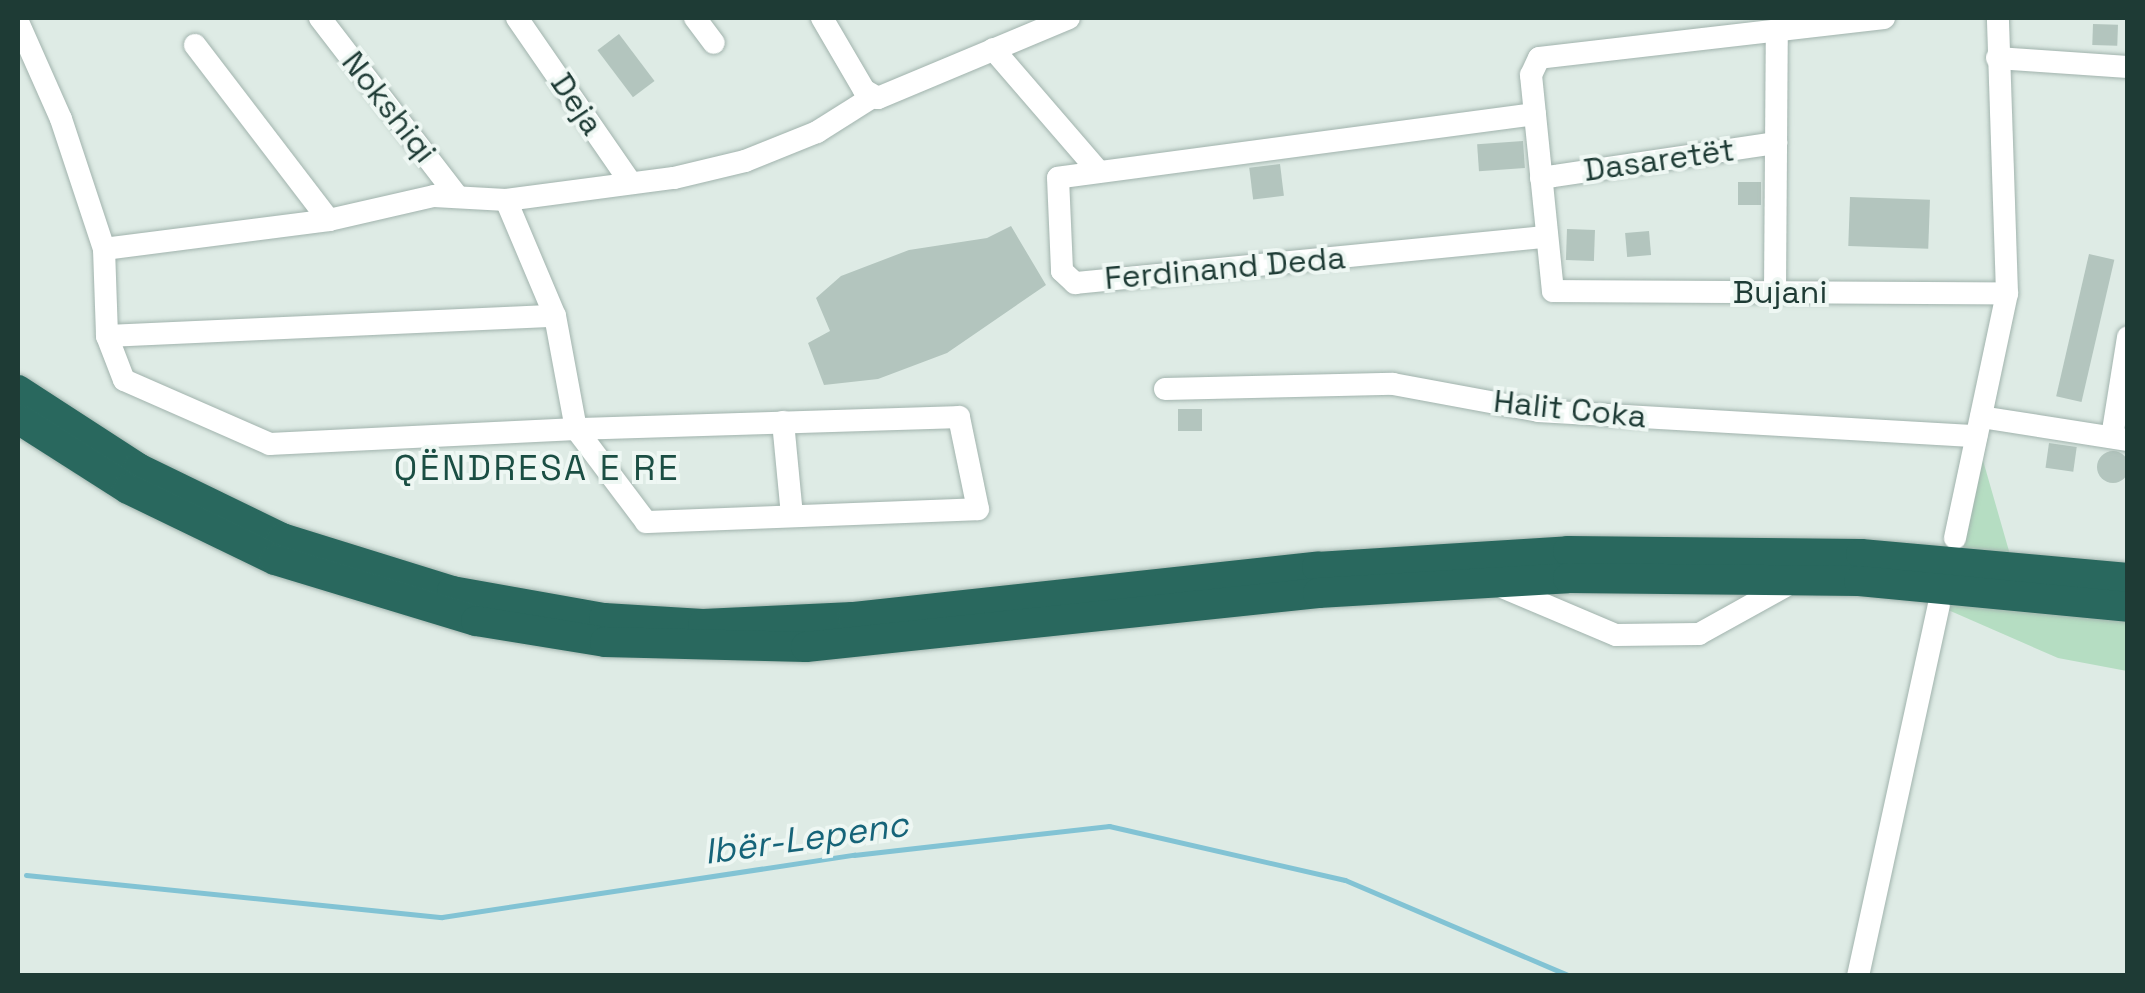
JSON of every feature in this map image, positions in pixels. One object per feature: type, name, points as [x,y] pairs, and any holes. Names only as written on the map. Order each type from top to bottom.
[{"type":"highway","points":[[18,390],[138,468],[282,538],[452,591],[604,618],[702,624],[853,618],[1317,567],[1568,551],[1861,554],[2128,578]]},
{"type":"highway","points":[[18,418],[128,489],[275,560],[460,617],[605,642],[806,647],[1487,581],[1799,579],[2128,606]]},
{"type":"street","name":"Nokshiqi","points":[[320,18],[458,196]]},
{"type":"street","points":[[695,18],[714,43]]},
{"type":"street","points":[[822,18],[871,98]]},
{"type":"street","points":[[104,249],[328,220],[458,196],[506,200],[745,161],[817,132],[871,98],[1068,18]]},
{"type":"street","points":[[1547,237],[1531,68],[1544,56],[1723,27],[1777,32],[1884,18]]},
{"type":"street","points":[[1955,538],[2007,293],[2009,196],[1997,58],[1998,18]]},
{"type":"street","name":"Deja","points":[[525,20],[630,182]]},
{"type":"street","points":[[18,22],[61,119],[104,249],[107,336],[124,380],[270,444],[576,429],[959,417],[978,509],[646,522],[576,429],[555,316],[506,200]]},
{"type":"street","points":[[1775,292],[1777,32]]},
{"type":"street","points":[[195,46],[328,220]]},
{"type":"street","points":[[992,49],[1099,172]]},
{"type":"street","points":[[1997,58],[2128,67]]},
{"type":"street","name":"Ferdinand Deda","points":[[1535,114],[1058,178],[1062,271],[1070,282],[1547,237]]},
{"type":"street","name":"Dasaretët","points":[[1542,178],[1776,143]]},
{"type":"street","name":"Bujani","points":[[1547,237],[1553,292],[2007,293]]},
{"type":"street","points":[[107,336],[555,316]]},
{"type":"street","points":[[2120,439],[2128,337]]},
{"type":"street","name":"Halit Coka","points":[[1166,389],[1393,384],[1538,410],[1979,427],[2120,439]]},
{"type":"street","points":[[783,422],[792,516]]},
{"type":"street","points":[[1487,581],[1616,635],[1699,634],[1799,579]]},
{"type":"street","points":[[1858,976],[1940,606]]},
{"type":"green space","points":[[1976,436],[2013,565],[2127,578],[2127,671],[2058,658],[1939,606]]},
{"type":"building","points":[[2093,24],[2118,25],[2117,46],[2092,45]]},
{"type":"building","points":[[619,34],[655,81],[633,97],[597,50]]},
{"type":"building","points":[[1523,141],[1525,168],[1479,171],[1477,144]]},
{"type":"building","points":[[1280,164],[1284,196],[1253,200],[1249,168]]},
{"type":"building","points":[[1738,182],[1761,182],[1761,205],[1738,205]]},
{"type":"building","points":[[1850,197],[1930,200],[1928,249],[1848,246]]},
{"type":"building","points":[[1011,226],[1046,285],[947,353],[878,379],[824,385],[808,343],[830,331],[816,298],[841,276],[909,250],[987,238]]},
{"type":"building","points":[[1567,229],[1595,230],[1594,261],[1566,260]]},
{"type":"building","points":[[1649,231],[1651,255],[1627,257],[1625,233]]},
{"type":"building","points":[[2089,254],[2114,260],[2081,402],[2056,396]]},
{"type":"building","points":[[1178,409],[1202,409],[1202,431],[1178,431]]},
{"type":"building","points":[[2049,443],[2077,447],[2073,472],[2046,468]]},
{"type":"building","points":[[2113,451],[2124,456],[2129,467],[2124,478],[2113,483],[2102,478],[2097,467],[2102,456]]},
{"type":"waterway","name":"Ibër-Lepenc","points":[[26,875],[442,917],[854,855],[1109,826],[1345,880],[1570,976]]},
{"type":"district","name":"QËNDRESA E RE","points":[[537,468]]}]
